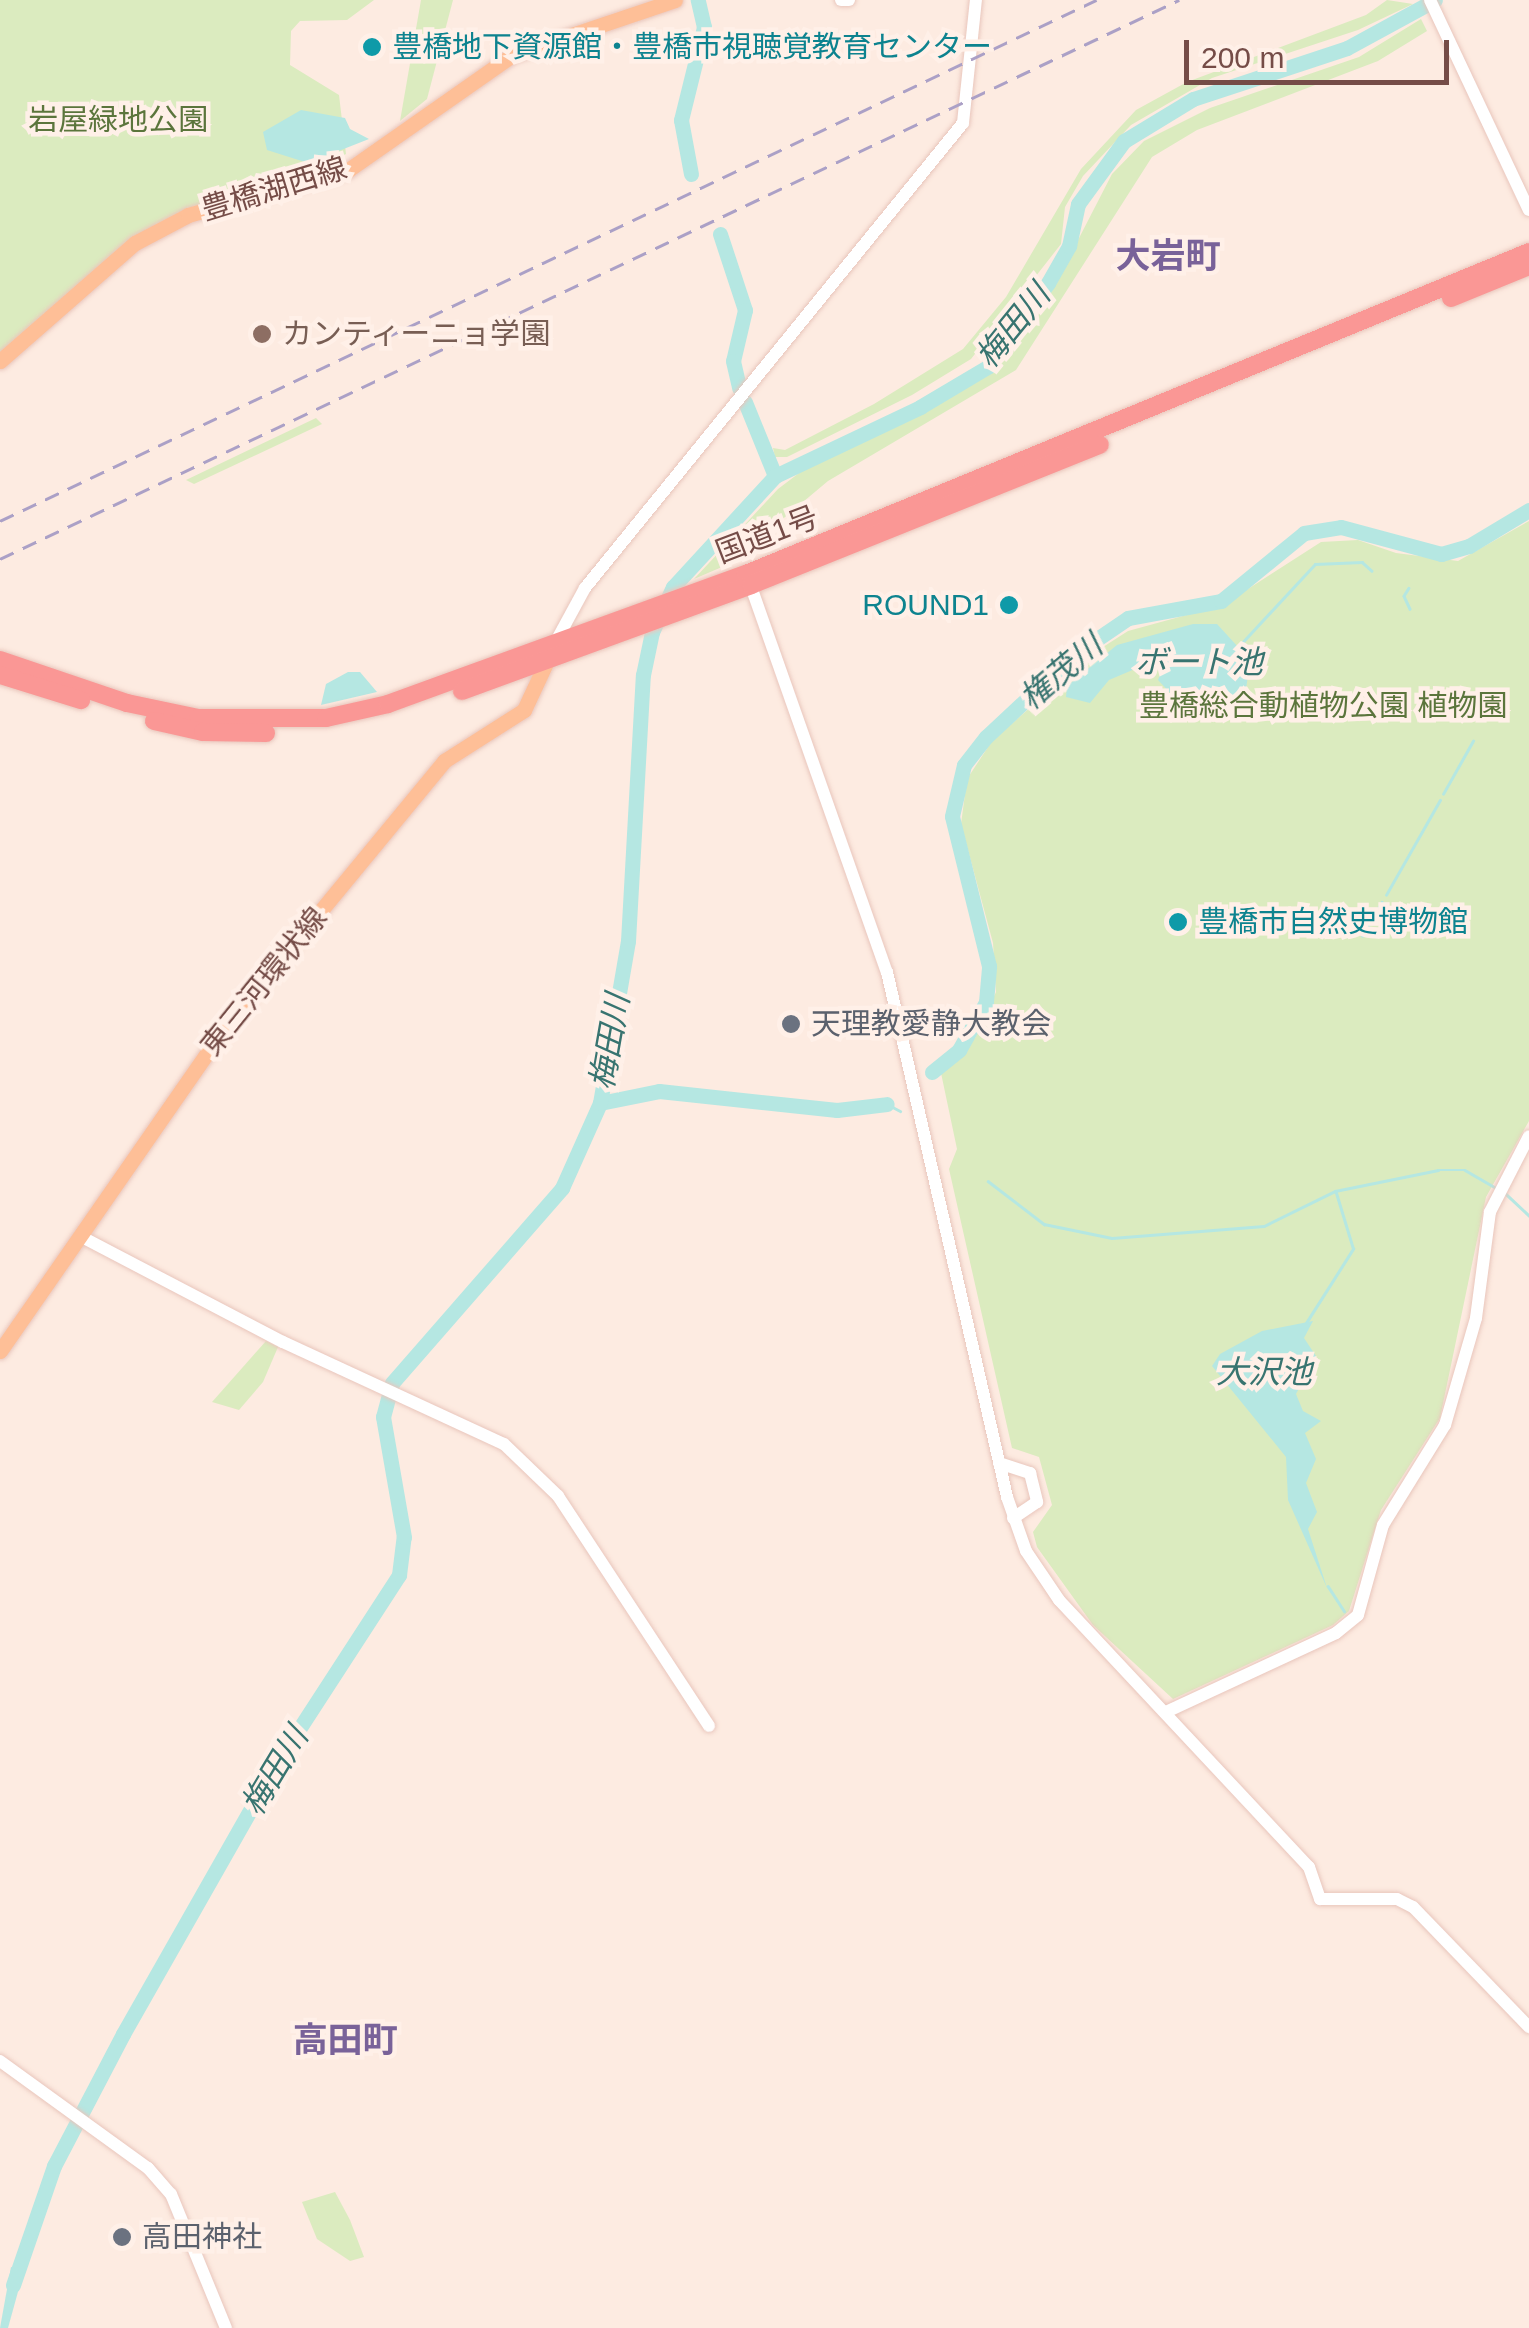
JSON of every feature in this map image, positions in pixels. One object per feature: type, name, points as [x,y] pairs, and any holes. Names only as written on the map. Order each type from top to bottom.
[{"type":"highway","name":"国道1号","points":[[749,580],[1529,252]]},
{"type":"highway","name":"国道1号","points":[[0,660],[130,709],[254,722],[326,718],[388,704],[555,643],[749,580],[1529,266]]},
{"type":"highway","name":"国道1号","points":[[0,675],[203,732],[300,732],[410,709],[547,662],[637,619]]},
{"type":"main road","name":"豊橋湖西線","points":[[0,361],[135,243],[188,215],[348,170],[512,55],[675,0]]},
{"type":"main road","name":"東三河環状線","points":[[0,1352],[229,1022],[444,762],[524,710],[555,643]]},
{"type":"street","points":[[842,0],[849,0]]},
{"type":"street","points":[[555,643],[585,588],[963,124],[976,0]]},
{"type":"street","points":[[1430,0],[1529,210]]},
{"type":"street","points":[[749,580],[887,972],[1014,1518],[1048,1587],[1316,1875],[1320,1898],[1398,1899],[1413,1907],[1529,2027]]},
{"type":"street","points":[[1166,1712],[1323,1640],[1358,1615],[1382,1525],[1445,1425],[1476,1318],[1490,1212],[1529,1136]]},
{"type":"street","points":[[80,1236],[364,1378],[477,1427],[544,1480],[710,1726]]},
{"type":"street","points":[[1000,1463],[1030,1474],[1037,1502],[1014,1518]]},
{"type":"street","points":[[0,2061],[102,2136],[170,2194],[226,2328]]},
{"type":"green space","name":"岩屋緑地公園","points":[[0,0],[374,0],[347,20],[300,21],[291,31],[290,65],[339,95],[346,154],[313,170],[285,171],[273,192],[135,243],[0,360]]},
{"type":"green space","points":[[421,0],[453,0],[427,99],[400,121]]},
{"type":"green space","points":[[1387,0],[1413,4],[1358,30],[1212,78],[1131,125],[1083,176],[1065,207],[1061,244],[971,359],[912,395],[787,457],[775,457],[773,448],[785,450],[874,404],[963,349],[1006,297],[1081,169],[1136,110],[1187,82],[1366,15]]},
{"type":"green space","points":[[1421,19],[1427,31],[1378,61],[1197,130],[1152,157],[1016,370],[828,481],[729,564],[694,579],[778,489],[811,464],[945,401],[998,366],[1042,310],[1112,174],[1144,141],[1210,108],[1359,57]]},
{"type":"green space","points":[[316,418],[322,424],[194,484],[186,480]]},
{"type":"green space","name":"豊橋総合動植物公園 植物園","points":[[1529,521],[1529,1121],[1486,1197],[1440,1418],[1381,1510],[1349,1611],[1333,1625],[1173,1699],[1093,1625],[1037,1547],[1033,1532],[1052,1505],[1039,1457],[1012,1448],[949,1169],[957,1149],[941,1073],[975,1038],[996,992],[993,943],[961,824],[967,779],[992,741],[1089,656],[1128,631],[1223,605],[1321,542],[1358,540],[1396,553],[1458,561]]},
{"type":"green space","points":[[266,1341],[278,1347],[263,1382],[239,1410],[212,1402]]},
{"type":"green space","points":[[335,2192],[364,2257],[350,2261],[317,2239],[302,2202]]},
{"type":"water","points":[[301,110],[345,118],[350,129],[369,139],[308,163],[267,150],[263,132]]},
{"type":"water","name":"ボート池","points":[[1193,624],[1217,624],[1250,660],[1245,697],[1175,698],[1158,680],[1162,670],[1149,663],[1109,680],[1090,703],[1066,697],[1067,686],[1117,645]]},
{"type":"water","points":[[348,672],[360,672],[377,692],[321,705],[326,684]]},
{"type":"water","name":"大沢池","points":[[1313,1321],[1304,1338],[1316,1356],[1296,1394],[1303,1411],[1321,1421],[1305,1433],[1316,1459],[1306,1483],[1317,1512],[1308,1529],[1327,1588],[1288,1500],[1286,1457],[1212,1366],[1220,1354],[1262,1331]]},
{"type":"water","points":[[11,2267],[24,2270],[8,2328],[0,2328]]},
{"type":"waterway","points":[[691,174],[681,120],[704,27],[698,0]]},
{"type":"waterway","name":"梅田川","points":[[13,2285],[54,2166],[123,2034],[275,1766],[399,1575],[404,1537],[383,1417],[392,1383],[562,1188],[600,1103],[628,941],[643,675],[652,632],[673,587],[775,476],[920,407],[989,366],[1048,283],[1069,246],[1078,204],[1124,141],[1193,99],[1347,48],[1435,0]]},
{"type":"waterway","points":[[720,234],[745,310],[733,361],[739,388]]},
{"type":"waterway","points":[[745,402],[775,476]]},
{"type":"waterway","name":"権茂川","points":[[932,1072],[959,1050],[986,1002],[989,966],[952,816],[964,765],[986,737],[1075,654],[1128,618],[1221,601],[1304,533],[1341,527],[1441,554],[1469,546],[1529,510]]},
{"type":"waterway","points":[[1238,647],[1315,564],[1362,562],[1372,571]]},
{"type":"waterway","points":[[1409,588],[1404,596],[1410,609]]},
{"type":"waterway","points":[[1443,794],[1473,741]]},
{"type":"waterway","points":[[1386,895],[1440,800]]},
{"type":"waterway","points":[[1362,936],[1382,902]]},
{"type":"waterway","name":"権茂川","points":[[600,1103],[659,1091],[837,1110],[887,1104]]},
{"type":"waterway","points":[[887,1104],[900,1111]]},
{"type":"waterway","points":[[988,1181],[1044,1224],[1112,1238],[1264,1226],[1335,1191],[1438,1170],[1465,1170],[1498,1189]]},
{"type":"waterway","points":[[1306,1323],[1353,1249],[1336,1193]]},
{"type":"waterway","points":[[1505,1193],[1529,1215]]},
{"type":"waterway","points":[[1328,1586],[1344,1611]]},
{"type":"railway","points":[[0,521],[1096,0]]},
{"type":"railway","points":[[0,559],[1179,0]]},
{"type":"place","name":"豊橋地下資源館・豊橋市視聴覚教育センター","points":[[372,47]]},
{"type":"place","name":"カンティーニョ学園","points":[[262,334]]},
{"type":"place","name":"ROUND1","points":[[1009,605]]},
{"type":"place","name":"豊橋市自然史博物館","points":[[1178,922]]},
{"type":"place","name":"天理教愛静大教会","points":[[791,1024]]},
{"type":"place","name":"高田神社","points":[[122,2237]]},
{"type":"district","name":"大岩町","points":[[1168,256]]},
{"type":"district","name":"高田町","points":[[345,2040]]}]
